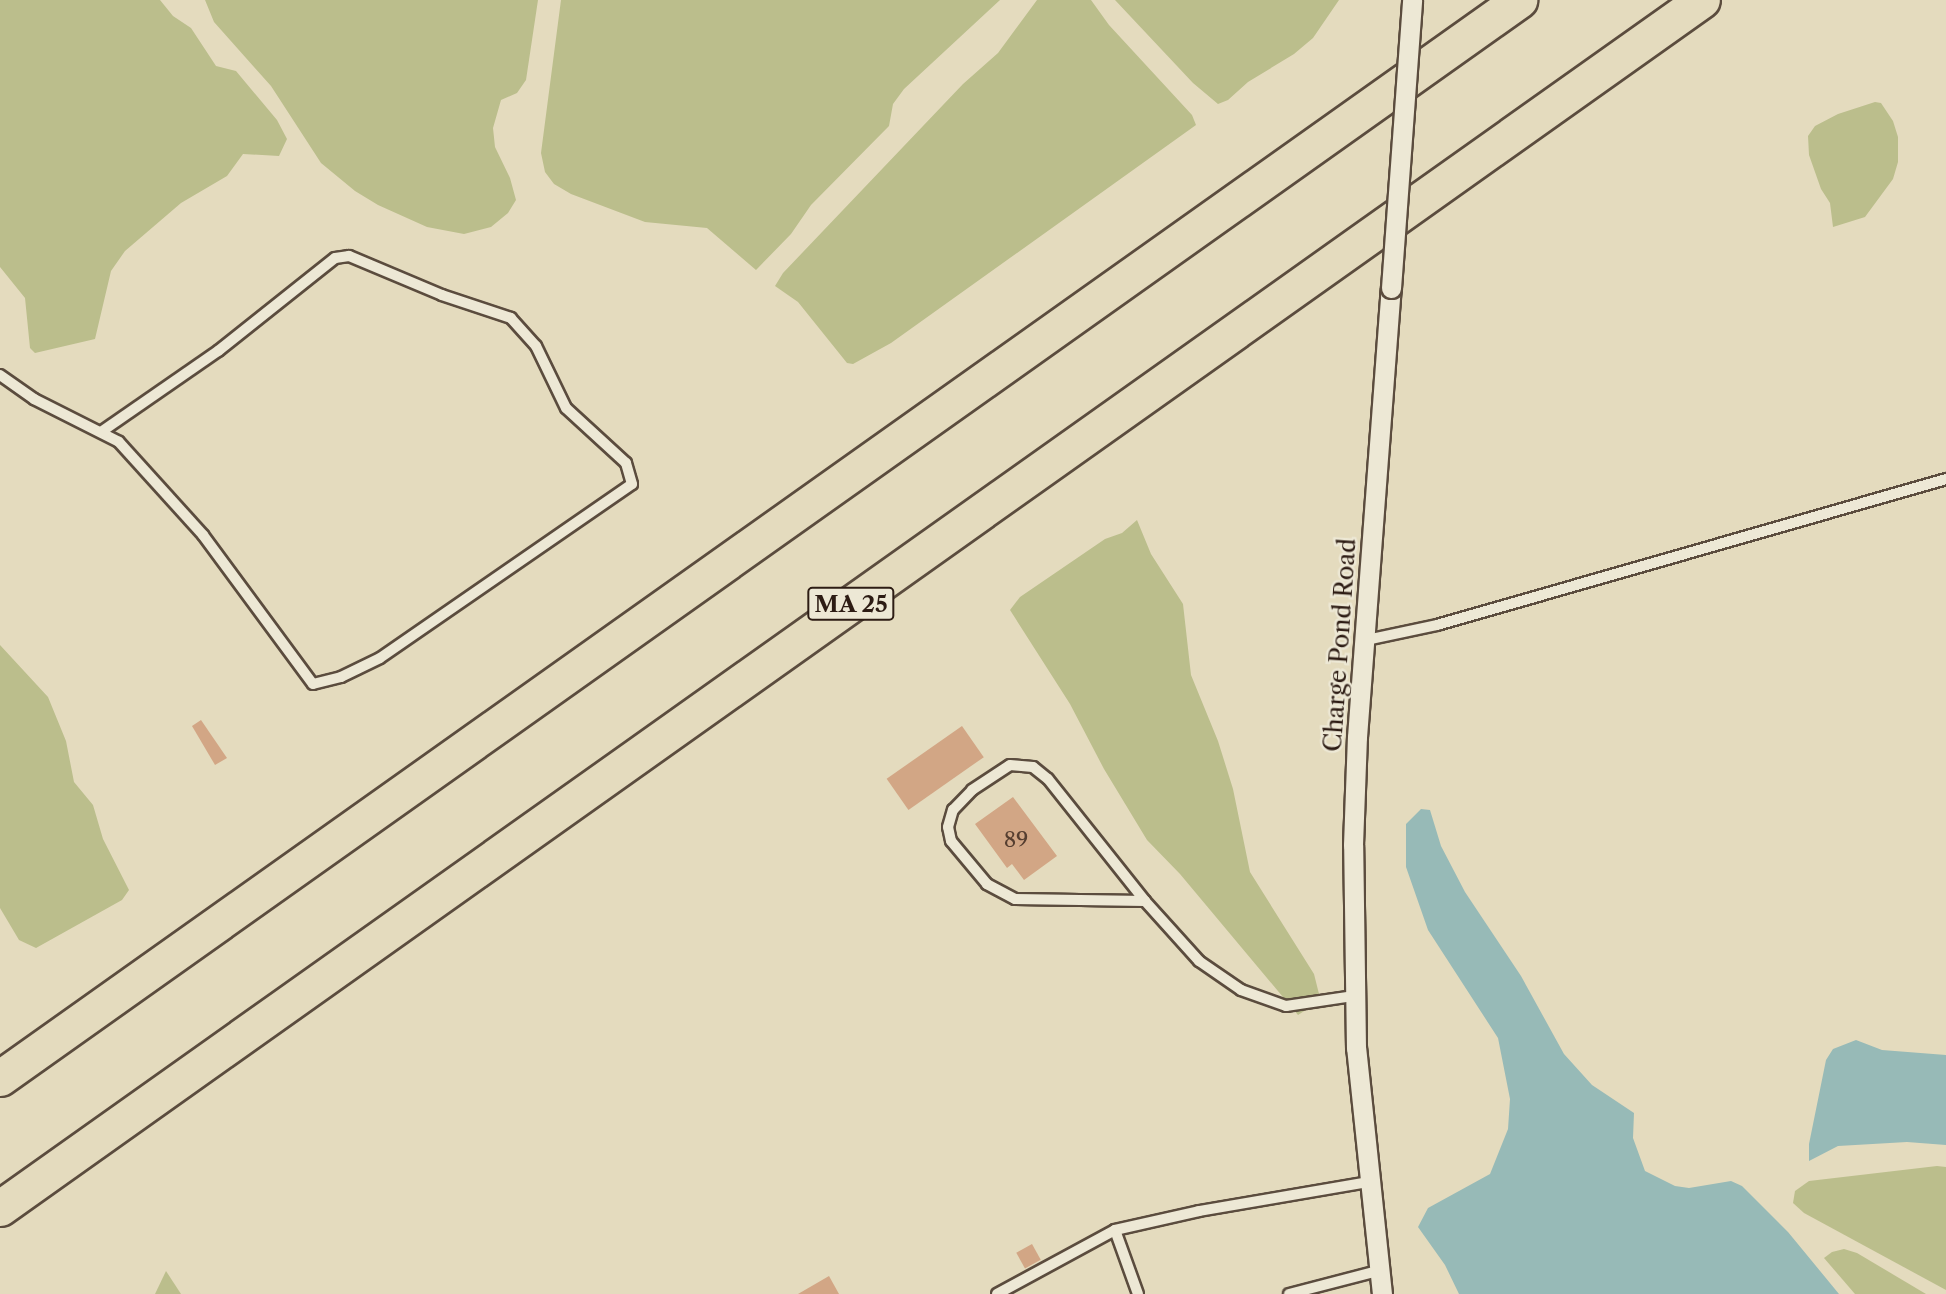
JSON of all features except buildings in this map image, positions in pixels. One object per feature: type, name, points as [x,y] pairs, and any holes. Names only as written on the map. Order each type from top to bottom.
[{"type":"highway","points":[[0,1078],[1519,0]]},
{"type":"highway","name":"MA 25","points":[[0,1208],[1702,0]]},
{"type":"street","name":"Charge Pond Road","points":[[1382,1294],[1369,1182],[1354,996],[1354,779],[1412,0]]},
{"type":"lane","points":[[0,375],[34,399],[119,442],[203,535],[313,684],[341,677],[380,658],[632,484],[626,463],[566,408],[536,346],[511,318],[442,295],[349,256],[335,258],[218,351],[101,432]]},
{"type":"lane","points":[[1366,640],[1437,625],[1946,479]]},
{"type":"lane","points":[[1145,901],[1015,899],[987,884],[951,841],[948,827],[953,810],[972,790],[1010,765],[1033,767],[1048,779],[1145,901],[1199,961],[1241,990],[1286,1006],[1354,996]]},
{"type":"lane","points":[[998,1294],[1115,1230],[1199,1211],[1369,1182]]},
{"type":"lane","points":[[1115,1230],[1138,1294]]},
{"type":"lane","points":[[1289,1294],[1378,1270]]},
{"type":"green space","points":[[0,0],[160,0],[173,16],[191,28],[216,66],[236,71],[277,120],[287,139],[279,156],[243,154],[227,176],[181,203],[125,251],[111,271],[95,339],[35,353],[30,348],[25,298],[0,267]]},
{"type":"green space","points":[[205,0],[538,0],[526,80],[517,93],[501,100],[493,128],[495,147],[510,178],[516,200],[508,213],[491,227],[464,234],[427,227],[378,205],[355,191],[321,163],[271,86],[214,22]]},
{"type":"green space","points":[[561,0],[1000,0],[904,89],[893,104],[889,126],[811,205],[791,234],[756,270],[707,228],[645,222],[571,194],[554,184],[545,172],[541,153]]},
{"type":"green space","points":[[1037,0],[1091,0],[1109,25],[1192,115],[1196,125],[891,343],[853,364],[847,363],[798,302],[775,286],[783,273],[963,84],[998,53]]},
{"type":"green space","points":[[1115,0],[1339,0],[1313,38],[1294,54],[1248,82],[1228,100],[1218,104],[1193,83]]},
{"type":"green space","points":[[1875,102],[1881,103],[1893,121],[1898,137],[1898,162],[1893,179],[1865,217],[1833,227],[1830,203],[1821,189],[1809,155],[1808,136],[1815,126],[1838,114]]},
{"type":"green space","points":[[1137,520],[1151,554],[1183,604],[1191,675],[1218,741],[1233,789],[1250,872],[1314,974],[1319,994],[1315,1004],[1298,1015],[1180,874],[1147,840],[1104,769],[1070,704],[1010,610],[1020,597],[1105,539],[1122,533]]},
{"type":"green space","points":[[0,645],[48,697],[66,741],[74,782],[93,805],[103,839],[129,890],[122,900],[36,948],[19,940],[0,908]]},
{"type":"green space","points":[[1946,1167],[1946,1290],[1804,1213],[1793,1203],[1795,1191],[1809,1181]]},
{"type":"green space","points":[[1844,1249],[1857,1253],[1926,1294],[1855,1294],[1824,1258],[1832,1252]]},
{"type":"green space","points":[[166,1271],[181,1294],[155,1294]]},
{"type":"water","points":[[1421,809],[1430,810],[1441,846],[1465,892],[1521,976],[1564,1054],[1592,1085],[1634,1113],[1633,1138],[1645,1171],[1675,1186],[1689,1188],[1731,1181],[1742,1186],[1788,1232],[1839,1294],[1459,1294],[1445,1265],[1418,1227],[1428,1208],[1490,1174],[1508,1129],[1510,1099],[1498,1038],[1428,930],[1406,867],[1406,824]]},
{"type":"water","points":[[1856,1040],[1882,1050],[1946,1055],[1946,1145],[1907,1142],[1838,1146],[1809,1161],[1809,1144],[1826,1060],[1833,1049]]}]
